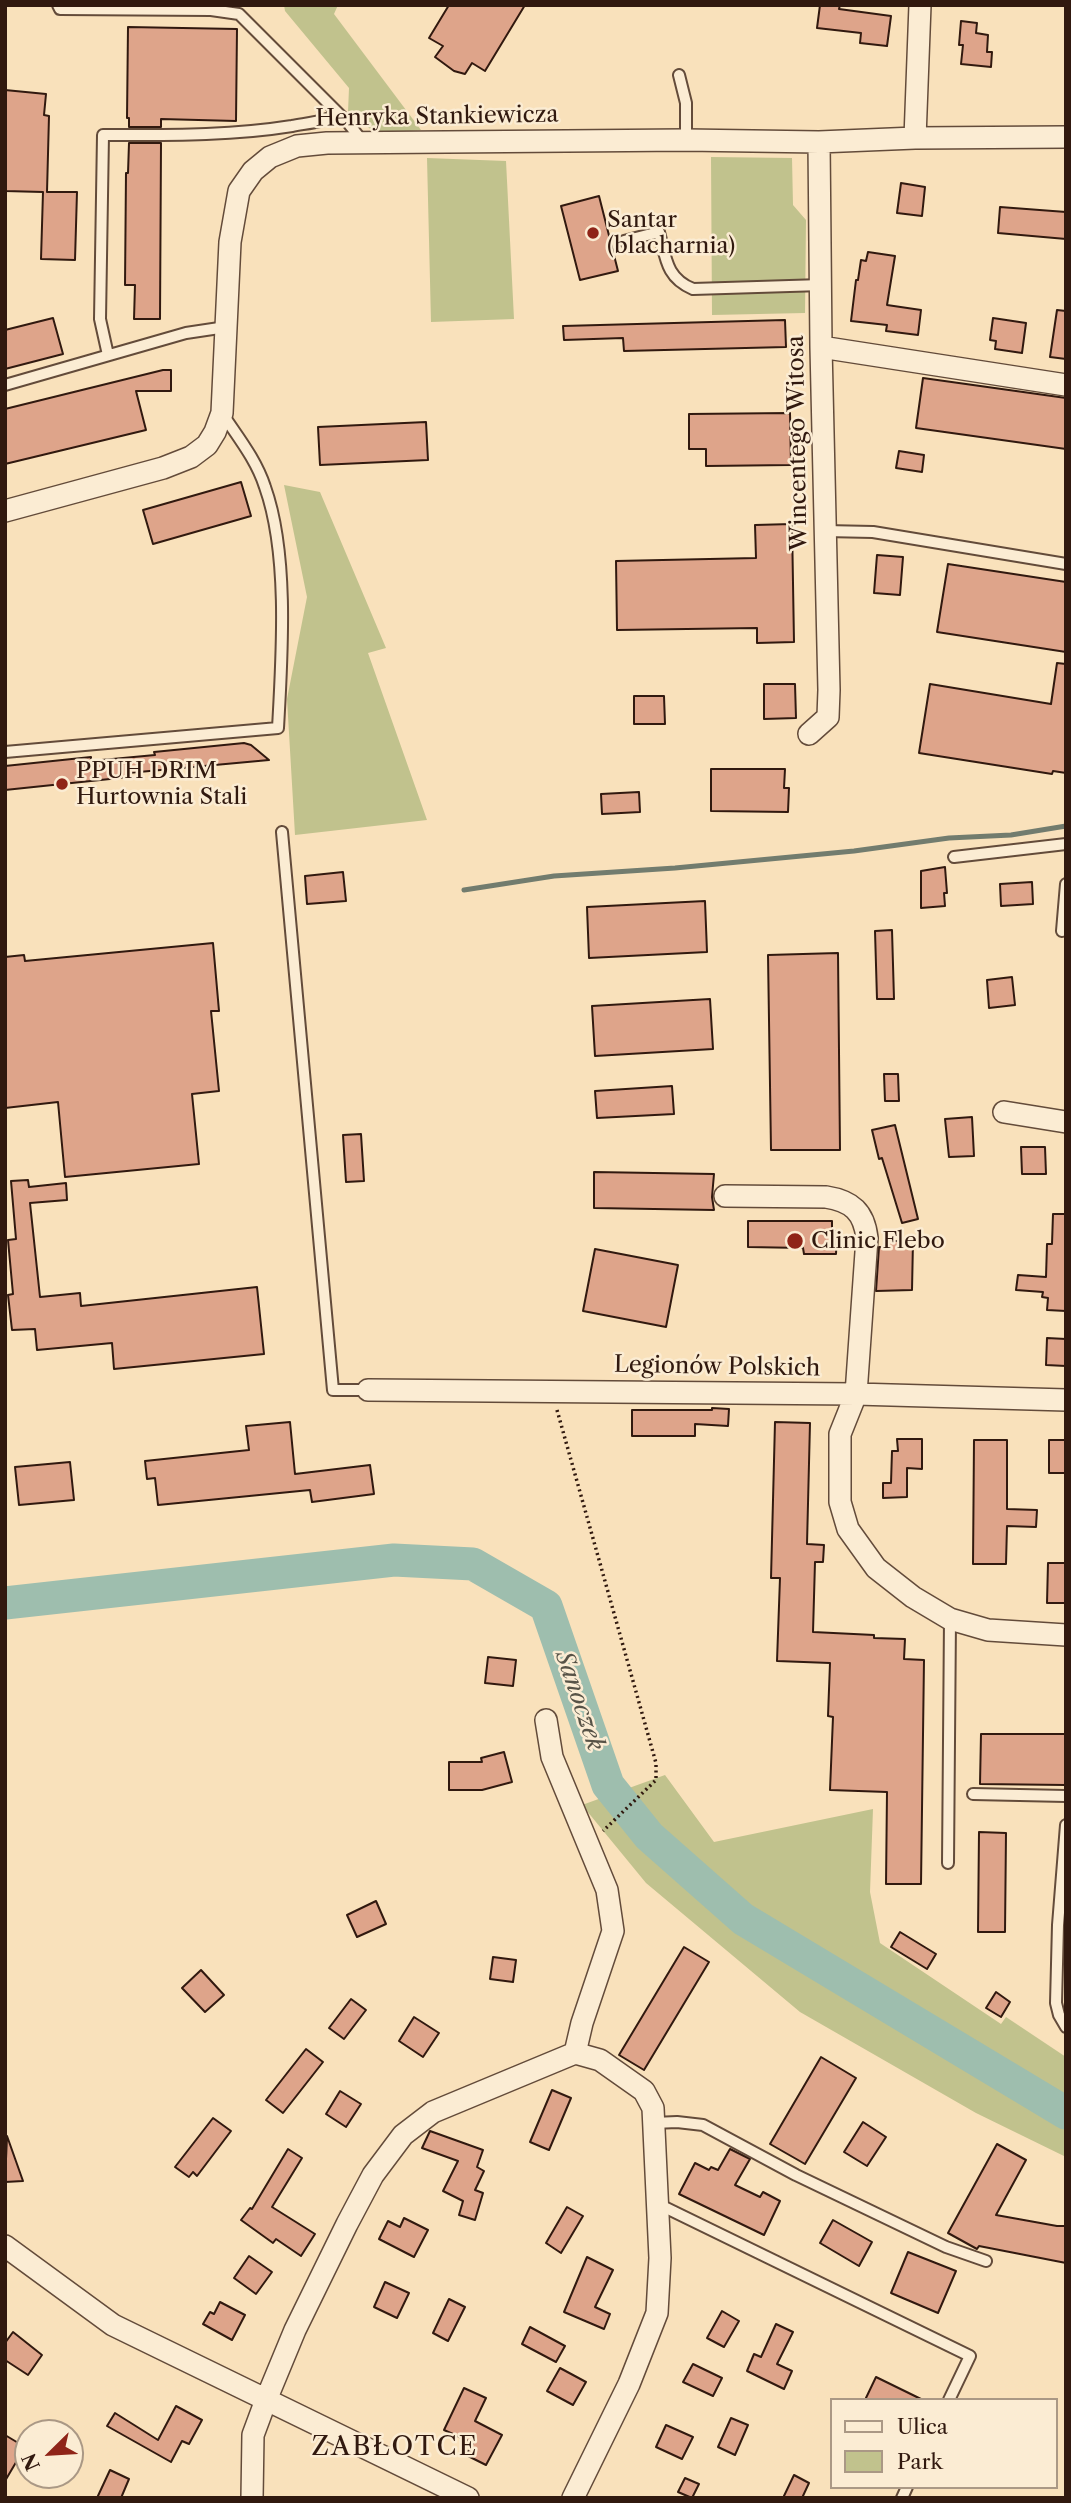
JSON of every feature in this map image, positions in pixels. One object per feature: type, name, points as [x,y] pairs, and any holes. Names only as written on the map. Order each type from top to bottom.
[{"type":"street","points":[[915,138],[920,5]]},
{"type":"street","name":"Henryka Stankiewicza","points":[[5,511],[163,468],[191,457],[207,445],[222,412],[230,242],[239,191],[253,171],[270,157],[297,146],[364,143],[686,140],[820,142],[1066,137]]},
{"type":"street","name":"Wincentego Witosa","points":[[808,734],[828,717],[820,142]]},
{"type":"street","points":[[821,347],[1066,384]]},
{"type":"street","points":[[1004,1112],[1066,1122]]},
{"type":"street","points":[[725,1196],[826,1196],[841,1199],[852,1204],[865,1225],[867,1238],[856,1394],[840,1434],[840,1502],[848,1529],[876,1568],[912,1597],[950,1619],[988,1630],[1066,1635]]},
{"type":"street","name":"Legionów Polskich","points":[[368,1390],[856,1394],[1066,1400]]},
{"type":"street","points":[[546,1720],[552,1757],[607,1890],[613,1931],[582,2023],[575,2053]]},
{"type":"street","points":[[252,2498],[253,2435],[266,2400],[295,2330],[373,2175],[403,2135],[433,2112],[575,2053],[600,2060],[644,2091],[653,2108],[660,2258],[657,2313],[628,2384],[573,2498]]},
{"type":"street","points":[[5,2246],[113,2325],[468,2498]]},
{"type":"lane","points":[[58,5],[60,9],[211,10],[239,15],[339,114],[364,143]]},
{"type":"lane","points":[[679,75],[685,103],[686,140]]},
{"type":"lane","points":[[108,355],[100,319],[103,135],[217,135],[297,125],[331,119],[339,114]]},
{"type":"lane","points":[[624,241],[659,232],[670,272],[679,283],[693,289],[822,285]]},
{"type":"lane","points":[[5,385],[186,333],[226,327]]},
{"type":"lane","points":[[5,752],[278,728],[281,674],[279,561],[275,519],[265,485],[251,457],[222,412]]},
{"type":"lane","points":[[825,531],[873,532],[1066,564]]},
{"type":"lane","points":[[282,832],[333,1390],[368,1390]]},
{"type":"lane","points":[[954,857],[1066,844]]},
{"type":"lane","points":[[1062,931],[1066,884]]},
{"type":"lane","points":[[948,1863],[950,1619]]},
{"type":"lane","points":[[973,1794],[1066,1796]]},
{"type":"lane","points":[[1066,1825],[1058,1925],[1056,2003],[1066,2027]]},
{"type":"lane","points":[[654,2123],[703,2125],[946,2247],[986,2261]]},
{"type":"lane","points":[[656,2203],[970,2356],[950,2398]]},
{"type":"path","points":[[553,1392],[656,1763],[656,1780],[615,1819]]},
{"type":"green space","points":[[284,5],[338,5],[334,14],[421,130],[377,134],[348,112],[349,88],[285,11]]},
{"type":"green space","points":[[711,157],[792,158],[793,205],[806,220],[805,313],[712,315]]},
{"type":"green space","points":[[427,158],[506,161],[514,319],[431,322]]},
{"type":"green space","points":[[284,485],[320,492],[386,648],[368,653],[427,820],[295,835],[287,699],[307,597]]},
{"type":"green space","points":[[665,1775],[714,1842],[873,1809],[870,1892],[880,1943],[1001,2024],[1006,2017],[1066,2057],[1066,2157],[976,2113],[800,2012],[646,1883],[582,1805]]},
{"type":"building","points":[[449,5],[525,5],[485,71],[472,63],[465,74],[454,71],[435,57],[443,46],[429,38]]},
{"type":"building","points":[[820,5],[840,5],[839,9],[891,16],[887,46],[860,43],[861,33],[817,28]]},
{"type":"building","points":[[961,21],[977,23],[976,33],[988,35],[987,52],[992,52],[991,67],[961,64]]},
{"type":"building","points":[[128,27],[237,29],[236,121],[161,119],[161,127],[129,127]]},
{"type":"building","points":[[5,90],[46,94],[44,115],[49,116],[47,192],[77,192],[75,260],[41,259],[43,192],[5,191]]},
{"type":"building","points":[[129,143],[161,143],[160,319],[134,319],[135,285],[125,285],[126,173]]},
{"type":"building","points":[[901,183],[925,187],[922,216],[897,213]]},
{"type":"building","points":[[599,196],[618,271],[580,280],[561,206]]},
{"type":"building","points":[[1000,207],[1066,212],[1066,239],[998,233]]},
{"type":"building","points":[[868,252],[895,256],[887,305],[921,310],[918,335],[886,331],[887,325],[851,321],[856,280],[861,260],[866,261]]},
{"type":"building","points":[[1057,310],[1066,311],[1066,359],[1050,357]]},
{"type":"building","points":[[53,318],[63,354],[5,369],[5,330]]},
{"type":"building","points":[[993,318],[1026,323],[1022,353],[995,349],[996,341],[990,340]]},
{"type":"building","points":[[785,320],[786,347],[624,351],[623,338],[564,340],[563,326]]},
{"type":"building","points":[[171,370],[171,391],[136,391],[146,430],[5,464],[5,409]]},
{"type":"building","points":[[923,378],[1066,398],[1066,449],[916,428]]},
{"type":"building","points":[[790,413],[791,465],[706,466],[706,449],[689,449],[689,414]]},
{"type":"building","points":[[426,422],[428,460],[320,465],[318,427]]},
{"type":"building","points":[[899,451],[924,455],[922,472],[896,468]]},
{"type":"building","points":[[241,482],[251,516],[153,544],[143,510]]},
{"type":"building","points":[[792,524],[794,642],[757,643],[757,628],[617,630],[616,561],[756,558],[755,525]]},
{"type":"building","points":[[877,555],[903,557],[900,595],[874,593]]},
{"type":"building","points":[[948,564],[1066,582],[1066,652],[937,632]]},
{"type":"building","points":[[1057,663],[1066,664],[1066,773],[1053,771],[1052,774],[919,753],[930,684],[1051,704]]},
{"type":"building","points":[[764,684],[795,684],[796,718],[764,719]]},
{"type":"building","points":[[634,696],[664,696],[665,724],[634,724]]},
{"type":"building","points":[[244,743],[251,745],[269,760],[128,773],[129,777],[5,790],[5,766],[91,757],[91,761],[155,755],[154,752]]},
{"type":"building","points":[[711,769],[785,769],[784,788],[789,788],[788,812],[711,811]]},
{"type":"building","points":[[639,792],[640,812],[602,814],[601,794]]},
{"type":"building","points":[[945,867],[945,906],[921,908],[921,871]]},
{"type":"building","points":[[343,872],[346,901],[307,904],[305,876]]},
{"type":"building","points":[[1032,882],[1033,904],[1001,906],[1000,884]]},
{"type":"building","points":[[705,901],[707,952],[589,958],[587,907]]},
{"type":"building","points":[[892,930],[894,999],[877,999],[875,931]]},
{"type":"building","points":[[213,943],[219,1011],[211,1011],[219,1091],[192,1094],[199,1164],[65,1177],[58,1102],[5,1108],[5,957],[24,955],[25,961]]},
{"type":"building","points":[[838,953],[840,1150],[771,1150],[768,955]]},
{"type":"building","points":[[1012,977],[1015,1005],[989,1008],[987,980]]},
{"type":"building","points":[[710,999],[713,1049],[595,1056],[592,1006]]},
{"type":"building","points":[[884,1074],[898,1074],[899,1101],[885,1101]]},
{"type":"building","points":[[672,1086],[674,1114],[597,1118],[595,1091]]},
{"type":"building","points":[[972,1117],[974,1156],[949,1157],[945,1119]]},
{"type":"building","points":[[895,1125],[918,1219],[902,1223],[882,1158],[879,1159],[872,1130]]},
{"type":"building","points":[[361,1134],[364,1181],[346,1182],[343,1135]]},
{"type":"building","points":[[1021,1147],[1045,1147],[1046,1174],[1022,1174]]},
{"type":"building","points":[[594,1172],[714,1174],[714,1210],[594,1208]]},
{"type":"building","points":[[28,1180],[29,1187],[66,1183],[67,1200],[30,1203],[40,1297],[80,1293],[81,1306],[257,1287],[264,1354],[114,1369],[112,1343],[37,1350],[35,1329],[12,1330],[8,1295],[13,1294],[8,1240],[16,1239],[11,1181]]},
{"type":"building","points":[[1053,1214],[1066,1214],[1066,1311],[1047,1310],[1048,1298],[1042,1297],[1043,1292],[1016,1290],[1018,1275],[1046,1277],[1047,1244],[1052,1244]]},
{"type":"building","points":[[748,1221],[832,1221],[832,1231],[837,1231],[836,1254],[804,1254],[803,1248],[748,1247]]},
{"type":"building","points":[[886,1241],[913,1241],[912,1290],[876,1291],[879,1247],[886,1248]]},
{"type":"building","points":[[595,1249],[678,1265],[666,1327],[583,1311]]},
{"type":"building","points":[[1047,1338],[1066,1339],[1066,1366],[1046,1365]]},
{"type":"building","points":[[729,1409],[728,1426],[695,1424],[695,1436],[632,1436],[632,1410]]},
{"type":"building","points":[[290,1422],[295,1474],[370,1465],[374,1494],[312,1502],[310,1490],[158,1505],[155,1478],[147,1479],[145,1461],[249,1450],[246,1426]]},
{"type":"building","points":[[775,1422],[810,1423],[807,1544],[824,1545],[823,1562],[815,1562],[813,1632],[905,1639],[904,1659],[924,1660],[921,1884],[886,1884],[887,1792],[830,1790],[833,1717],[828,1716],[830,1663],[777,1661],[780,1578],[771,1578]]},
{"type":"building","points":[[897,1439],[922,1439],[922,1469],[907,1468],[907,1497],[883,1498],[883,1483],[891,1483],[892,1451],[898,1451]]},
{"type":"building","points":[[974,1440],[1007,1440],[1007,1509],[1037,1510],[1036,1527],[1007,1526],[1006,1564],[973,1564]]},
{"type":"building","points":[[1049,1440],[1066,1440],[1066,1473],[1049,1473]]},
{"type":"building","points":[[70,1462],[74,1500],[19,1505],[15,1467]]},
{"type":"building","points":[[1048,1563],[1066,1563],[1066,1603],[1047,1603]]},
{"type":"building","points":[[488,1657],[516,1660],[513,1686],[485,1683]]},
{"type":"building","points":[[981,1734],[1066,1734],[1066,1785],[980,1784]]},
{"type":"building","points":[[504,1752],[512,1782],[482,1790],[449,1790],[449,1762],[482,1762],[481,1758]]},
{"type":"building","points":[[979,1832],[1006,1833],[1005,1932],[978,1932]]},
{"type":"building","points":[[376,1901],[386,1924],[357,1937],[347,1915]]},
{"type":"building","points":[[900,1932],[936,1954],[927,1969],[891,1947]]},
{"type":"building","points":[[684,1947],[709,1962],[644,2070],[619,2055]]},
{"type":"building","points":[[493,1957],[516,1960],[513,1982],[490,1979]]},
{"type":"building","points":[[201,1970],[224,1995],[205,2012],[182,1988]]},
{"type":"building","points":[[996,1992],[1010,2002],[1001,2017],[986,2008]]},
{"type":"building","points":[[351,1999],[366,2010],[344,2039],[329,2028]]},
{"type":"building","points":[[414,2017],[439,2033],[423,2057],[399,2041]]},
{"type":"building","points":[[306,2049],[323,2062],[283,2113],[266,2100]]},
{"type":"building","points":[[821,2057],[856,2078],[805,2164],[770,2144]]},
{"type":"building","points":[[552,2090],[571,2098],[549,2150],[530,2142]]},
{"type":"building","points":[[340,2091],[361,2104],[346,2127],[326,2114]]},
{"type":"building","points":[[213,2118],[231,2131],[197,2176],[193,2172],[189,2177],[175,2167]]},
{"type":"building","points":[[863,2122],[886,2137],[867,2166],[844,2152]]},
{"type":"building","points":[[430,2131],[483,2150],[477,2167],[484,2171],[475,2190],[483,2193],[475,2220],[459,2215],[463,2201],[443,2191],[458,2161],[422,2148]]},
{"type":"building","points":[[7,2136],[23,2181],[5,2182]]},
{"type":"building","points":[[997,2144],[1026,2160],[996,2215],[1066,2226],[1066,2263],[979,2246],[977,2249],[948,2233]]},
{"type":"building","points":[[288,2149],[302,2158],[272,2207],[315,2234],[301,2256],[276,2239],[273,2243],[241,2220],[250,2208],[252,2209]]},
{"type":"building","points":[[730,2149],[750,2159],[735,2185],[760,2197],[763,2192],[780,2201],[764,2235],[679,2194],[695,2163],[709,2170],[711,2167],[718,2170]]},
{"type":"building","points":[[567,2207],[583,2216],[561,2253],[546,2243]]},
{"type":"building","points":[[404,2218],[428,2230],[414,2257],[379,2239],[388,2221],[400,2227]]},
{"type":"building","points":[[833,2220],[872,2242],[859,2266],[820,2243]]},
{"type":"building","points":[[908,2252],[956,2271],[938,2313],[891,2293]]},
{"type":"building","points":[[249,2256],[272,2272],[256,2294],[234,2278]]},
{"type":"building","points":[[587,2257],[613,2270],[595,2307],[610,2314],[604,2329],[564,2312]]},
{"type":"building","points":[[385,2282],[409,2293],[397,2318],[374,2307]]},
{"type":"building","points":[[449,2299],[465,2307],[448,2341],[433,2333]]},
{"type":"building","points":[[220,2302],[245,2315],[232,2340],[203,2324],[210,2312],[214,2314]]},
{"type":"building","points":[[722,2311],[739,2321],[724,2347],[707,2338]]},
{"type":"building","points":[[776,2324],[793,2332],[777,2364],[792,2371],[784,2389],[747,2371],[754,2354],[761,2357]]},
{"type":"building","points":[[530,2327],[565,2346],[556,2362],[522,2344]]},
{"type":"building","points":[[13,2332],[42,2355],[28,2375],[5,2360],[5,2343]]},
{"type":"building","points":[[693,2364],[722,2378],[713,2396],[683,2382]]},
{"type":"building","points":[[560,2368],[586,2382],[573,2405],[547,2391]]},
{"type":"building","points":[[876,2377],[919,2398],[866,2398]]},
{"type":"building","points":[[464,2388],[486,2398],[475,2421],[502,2435],[486,2465],[466,2455],[473,2443],[444,2430]]},
{"type":"building","points":[[176,2406],[202,2420],[189,2444],[182,2441],[171,2462],[107,2426],[115,2413],[158,2440]]},
{"type":"building","points":[[731,2418],[748,2425],[735,2455],[718,2447]]},
{"type":"building","points":[[666,2425],[693,2437],[682,2459],[656,2447]]},
{"type":"building","points":[[5,2435],[14,2440],[14,2466],[5,2481]]},
{"type":"building","points":[[110,2470],[129,2479],[121,2498],[97,2498]]},
{"type":"building","points":[[794,2475],[809,2483],[802,2498],[783,2498]]},
{"type":"building","points":[[685,2478],[699,2484],[692,2498],[678,2492]]},
{"type":"waterway","points":[[464,890],[554,876],[854,851],[949,838],[1011,835],[1066,826]]},
{"type":"waterway","name":"Sanoczek","points":[[5,1603],[394,1560],[473,1564],[546,1606],[608,1785],[649,1836],[743,1919],[1066,2113]]},
{"type":"place","name":"Santar (blacharnia)","points":[[593,233]]},
{"type":"place","name":"PPUH DRIM Hurtownia Stali","points":[[62,784]]},
{"type":"place","name":"Clinic Flebo","points":[[795,1241]]},
{"type":"district","name":"ZABŁOTCE","points":[[395,2447]]}]
